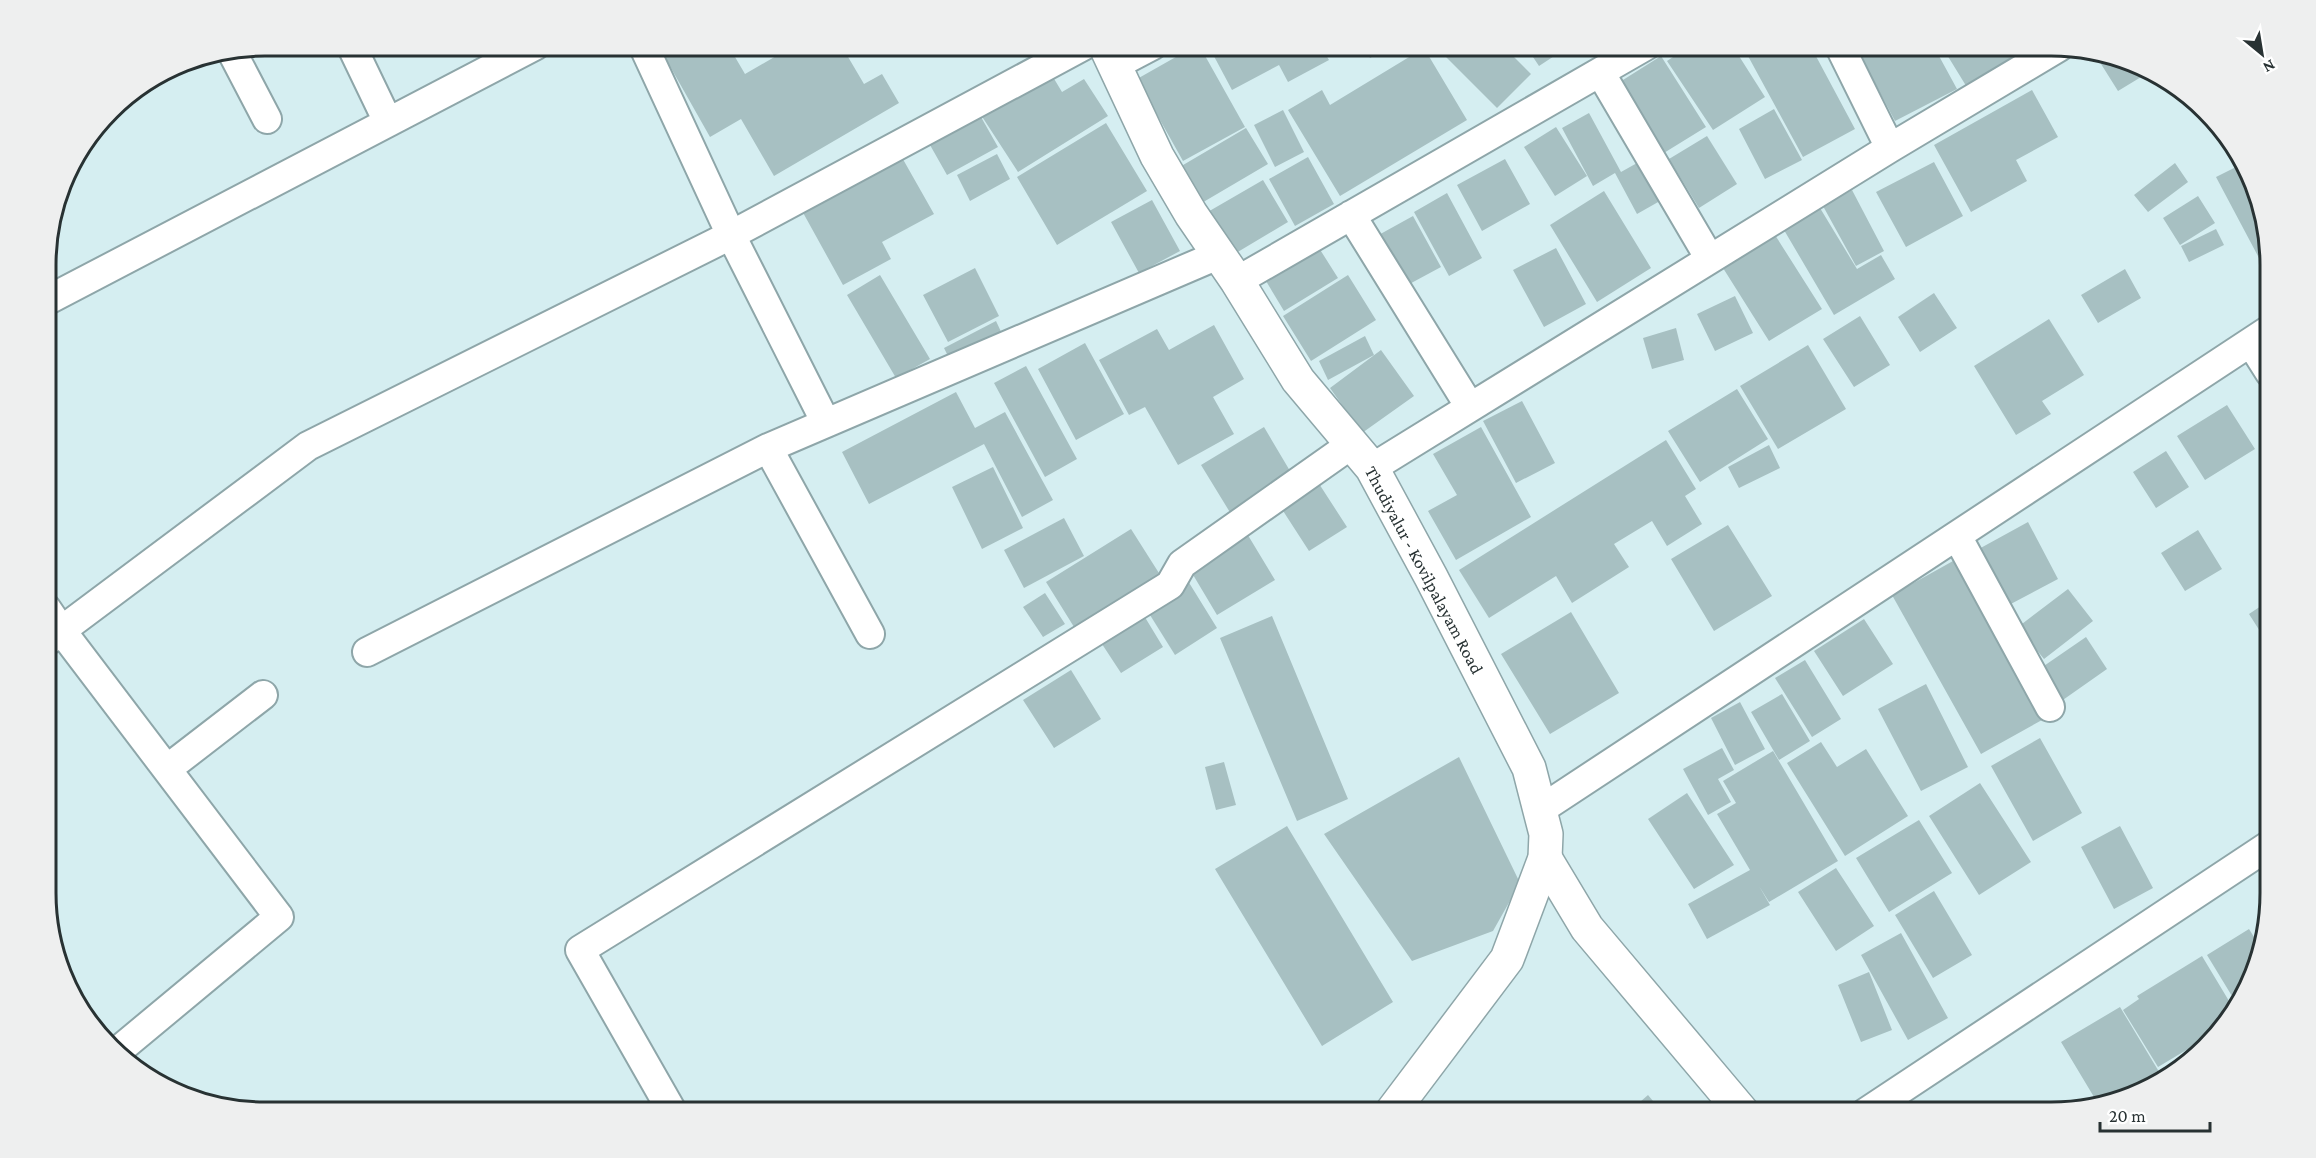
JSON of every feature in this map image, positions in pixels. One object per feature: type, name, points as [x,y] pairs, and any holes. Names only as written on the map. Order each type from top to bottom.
[{"type":"main road","name":"Thudiyalur - Kovilpalayam Road","points":[[1110,56],[1157,156],[1298,380],[1362,456],[1431,577],[1529,768],[1546,834],[1545,858],[1506,959],[1399,1102]]},
{"type":"main road","points":[[1545,858],[1587,928],[1734,1102]]},
{"type":"street","points":[[356,56],[388,122]]},
{"type":"street","points":[[56,296],[515,56]]},
{"type":"street","points":[[648,56],[731,235],[826,423]]},
{"type":"street","points":[[56,622],[308,446],[731,235],[1065,56]]},
{"type":"street","points":[[367,652],[768,448],[826,423],[1228,268],[1351,215],[1628,56]]},
{"type":"street","points":[[1844,56],[1890,148]]},
{"type":"street","points":[[667,1102],[580,950],[1170,585],[1182,564],[1362,456],[1470,407],[1890,148],[2044,56]]},
{"type":"street","points":[[235,58],[267,119]]},
{"type":"street","points":[[1600,72],[1710,259]]},
{"type":"street","points":[[1351,215],[1470,407]]},
{"type":"street","points":[[1540,810],[2260,337]]},
{"type":"street","points":[[768,448],[870,634]]},
{"type":"street","points":[[1957,536],[2050,707]]},
{"type":"street","points":[[56,632],[167,769],[279,917],[123,1047]]},
{"type":"street","points":[[167,769],[263,695]]},
{"type":"street","points":[[1882,1102],[2260,851]]},
{"type":"building","points":[[664,56],[734,56],[745,74],[776,56],[847,56],[864,84],[882,74],[899,103],[774,176],[741,119],[710,137]]},
{"type":"building","points":[[1178,56],[1205,56],[1245,127],[1183,161],[1137,79]]},
{"type":"building","points":[[1214,56],[1327,56],[1329,60],[1288,82],[1279,65],[1232,90]]},
{"type":"building","points":[[1411,56],[1429,56],[1467,120],[1340,196],[1288,110],[1322,90],[1330,105]]},
{"type":"building","points":[[1445,56],[1513,56],[1531,74],[1497,108]]},
{"type":"building","points":[[1532,56],[1554,56],[1539,66]]},
{"type":"building","points":[[1661,56],[1706,127],[1659,156],[1615,85]]},
{"type":"building","points":[[1674,56],[1739,56],[1765,97],[1713,130],[1667,61]]},
{"type":"building","points":[[1748,56],[1816,56],[1855,129],[1803,157]]},
{"type":"building","points":[[1861,56],[1939,56],[1957,89],[1895,121]]},
{"type":"building","points":[[1948,56],[2022,56],[1968,89]]},
{"type":"building","points":[[2100,62],[2142,76],[2118,91]]},
{"type":"building","points":[[1050,72],[1062,92],[1084,79],[1108,116],[1018,172],[981,115]]},
{"type":"building","points":[[2032,90],[2058,137],[2016,160],[2027,181],[1971,212],[1934,145]]},
{"type":"building","points":[[1774,109],[1802,160],[1765,179],[1739,129]]},
{"type":"building","points":[[1283,110],[1304,152],[1275,167],[1254,125]]},
{"type":"building","points":[[1589,113],[1621,172],[1646,158],[1667,197],[1637,214],[1615,173],[1593,186],[1562,128]]},
{"type":"building","points":[[981,117],[998,147],[947,175],[930,145]]},
{"type":"building","points":[[1106,123],[1147,191],[1057,245],[1017,177]]},
{"type":"building","points":[[1556,127],[1587,176],[1555,196],[1524,147]]},
{"type":"building","points":[[1246,128],[1268,164],[1200,204],[1178,168]]},
{"type":"building","points":[[1707,136],[1737,184],[1699,208],[1669,159]]},
{"type":"building","points":[[900,154],[934,214],[882,242],[891,259],[843,285],[801,209]]},
{"type":"building","points":[[997,154],[1010,179],[970,201],[957,175]]},
{"type":"building","points":[[1308,157],[1334,204],[1295,226],[1269,179]]},
{"type":"building","points":[[1505,159],[1530,204],[1482,231],[1457,185]]},
{"type":"building","points":[[1934,162],[1963,216],[1906,247],[1876,192]]},
{"type":"building","points":[[2175,163],[2188,182],[2148,212],[2134,195]]},
{"type":"building","points":[[2236,167],[2245,185],[2253,211],[2259,238],[2259,258],[2216,177]]},
{"type":"building","points":[[1263,180],[1288,222],[1231,256],[1206,213]]},
{"type":"building","points":[[1852,190],[1884,251],[1856,266],[1823,206]]},
{"type":"building","points":[[1604,191],[1651,268],[1597,302],[1550,225]]},
{"type":"building","points":[[1447,193],[1482,258],[1449,276],[1414,212]]},
{"type":"building","points":[[2198,196],[2215,223],[2180,245],[2163,218]]},
{"type":"building","points":[[1152,200],[1180,251],[1139,273],[1111,222]]},
{"type":"building","points":[[1820,208],[1857,269],[1881,255],[1895,279],[1834,315],[1784,230]]},
{"type":"building","points":[[1413,216],[1441,267],[1402,288],[1375,237]]},
{"type":"building","points":[[2216,229],[2224,245],[2189,262],[2181,246]]},
{"type":"building","points":[[1775,235],[1822,309],[1769,341],[1723,268]]},
{"type":"building","points":[[1319,248],[1338,278],[1284,311],[1266,281]]},
{"type":"building","points":[[1556,248],[1586,304],[1544,327],[1513,270]]},
{"type":"building","points":[[975,268],[999,316],[948,342],[923,295]]},
{"type":"building","points":[[2125,269],[2141,298],[2098,323],[2081,295]]},
{"type":"building","points":[[880,275],[930,359],[896,378],[847,295]]},
{"type":"building","points":[[1348,275],[1376,320],[1311,361],[1283,316]]},
{"type":"building","points":[[1934,293],[1957,328],[1920,352],[1898,317]]},
{"type":"building","points":[[1735,296],[1753,333],[1715,351],[1697,314]]},
{"type":"building","points":[[1860,316],[1890,365],[1854,387],[1823,339]]},
{"type":"building","points":[[2049,319],[2084,375],[2042,401],[2051,414],[2016,435],[1974,366]]},
{"type":"building","points":[[996,321],[1003,336],[951,362],[944,348]]},
{"type":"building","points":[[1214,325],[1244,379],[1213,397],[1234,434],[1178,465],[1145,407],[1129,415],[1099,360],[1157,329],[1169,350]]},
{"type":"building","points":[[1676,328],[1684,360],[1652,369],[1643,338]]},
{"type":"building","points":[[1365,336],[1374,355],[1328,380],[1319,361]]},
{"type":"building","points":[[1085,343],[1124,414],[1076,440],[1038,369]]},
{"type":"building","points":[[1808,345],[1846,409],[1778,449],[1740,386]]},
{"type":"building","points":[[1381,350],[1414,396],[1362,433],[1330,388]]},
{"type":"building","points":[[1026,366],[1077,459],[1045,477],[994,383]]},
{"type":"building","points":[[1737,389],[1768,439],[1700,482],[1668,431]]},
{"type":"building","points":[[956,392],[975,428],[1005,412],[1053,500],[1022,517],[984,444],[869,504],[842,452]]},
{"type":"building","points":[[1522,401],[1555,463],[1516,483],[1483,421]]},
{"type":"building","points":[[2227,405],[2255,449],[2205,480],[2177,436]]},
{"type":"building","points":[[1264,427],[1293,476],[1231,514],[1201,465]]},
{"type":"building","points":[[1481,427],[1531,517],[1456,560],[1428,511],[1457,495],[1433,454]]},
{"type":"building","points":[[1666,440],[1696,489],[1685,496],[1702,524],[1667,546],[1652,521],[1614,544],[1629,567],[1572,603],[1556,576],[1489,618],[1459,570]]},
{"type":"building","points":[[1769,445],[1780,468],[1739,488],[1728,467]]},
{"type":"building","points":[[2166,451],[2189,487],[2156,508],[2133,472]]},
{"type":"building","points":[[993,467],[1023,528],[982,549],[952,487]]},
{"type":"building","points":[[1314,476],[1347,527],[1309,551],[1276,500]]},
{"type":"building","points":[[1064,518],[1084,556],[1024,588],[1004,550]]},
{"type":"building","points":[[2028,522],[2058,579],[2007,606],[1977,550]]},
{"type":"building","points":[[1728,525],[1772,596],[1714,631],[1671,559]]},
{"type":"building","points":[[1243,527],[1275,580],[1217,615],[1186,563]]},
{"type":"building","points":[[1131,529],[1164,581],[1079,635],[1046,582]]},
{"type":"building","points":[[2198,530],[2222,569],[2185,591],[2161,553]]},
{"type":"building","points":[[1953,561],[2042,720],[1981,754],[1892,595]]},
{"type":"building","points":[[1188,581],[1217,628],[1175,655],[1145,607]]},
{"type":"building","points":[[2068,589],[2093,621],[2044,659],[2018,627]]},
{"type":"building","points":[[1045,593],[1065,624],[1043,637],[1023,607]]},
{"type":"building","points":[[2260,607],[2260,631],[2249,614]]},
{"type":"building","points":[[1571,612],[1619,693],[1550,734],[1501,654]]},
{"type":"building","points":[[1143,614],[1163,647],[1121,673],[1100,641]]},
{"type":"building","points":[[1272,616],[1348,799],[1297,821],[1220,638]]},
{"type":"building","points":[[1864,619],[1893,664],[1843,696],[1814,651]]},
{"type":"building","points":[[2086,637],[2107,669],[2060,702],[2038,670]]},
{"type":"building","points":[[1805,660],[1841,719],[1812,737],[1775,678]]},
{"type":"building","points":[[1071,670],[1101,719],[1054,748],[1023,700]]},
{"type":"building","points":[[1926,684],[1968,767],[1921,791],[1878,709]]},
{"type":"building","points":[[1782,694],[1810,741],[1779,760],[1751,712]]},
{"type":"building","points":[[1740,702],[1765,749],[1735,765],[1711,718]]},
{"type":"building","points":[[2040,738],[2082,813],[2033,841],[1991,766]]},
{"type":"building","points":[[1821,742],[1837,767],[1866,749],[1908,816],[1845,856],[1787,763]]},
{"type":"building","points":[[1722,748],[1734,770],[1718,779],[1731,802],[1708,815],[1683,769]]},
{"type":"building","points":[[1773,751],[1838,861],[1769,902],[1759,886],[1770,905],[1707,939],[1688,904],[1750,870],[1717,814],[1736,803],[1723,781]]},
{"type":"building","points":[[1459,757],[1520,883],[1493,931],[1412,961],[1324,834]]},
{"type":"building","points":[[1224,762],[1236,805],[1216,810],[1205,767]]},
{"type":"building","points":[[1980,783],[2031,862],[1979,895],[1929,816]]},
{"type":"building","points":[[1687,793],[1734,865],[1694,889],[1648,819]]},
{"type":"building","points":[[1919,820],[1952,873],[1889,912],[1856,858]]},
{"type":"building","points":[[1287,826],[1393,1002],[1322,1046],[1215,869]]},
{"type":"building","points":[[2120,826],[2153,888],[2114,909],[2081,847]]},
{"type":"building","points":[[1836,868],[1874,926],[1836,951],[1798,892]]},
{"type":"building","points":[[1934,891],[1972,955],[1933,978],[1895,915]]},
{"type":"building","points":[[2249,929],[2255,938],[2245,973],[2232,997],[2207,955]]},
{"type":"building","points":[[1901,933],[1948,1018],[1908,1040],[1861,955]]},
{"type":"building","points":[[2202,956],[2229,1002],[2209,1031],[2196,1044],[2158,1067],[2123,1010],[2139,999],[2137,996]]},
{"type":"building","points":[[1869,972],[1892,1030],[1861,1042],[1838,985]]},
{"type":"building","points":[[2120,1007],[2159,1072],[2144,1081],[2094,1097],[2061,1042]]},
{"type":"building","points":[[1648,1095],[1654,1102],[1640,1102]]}]
